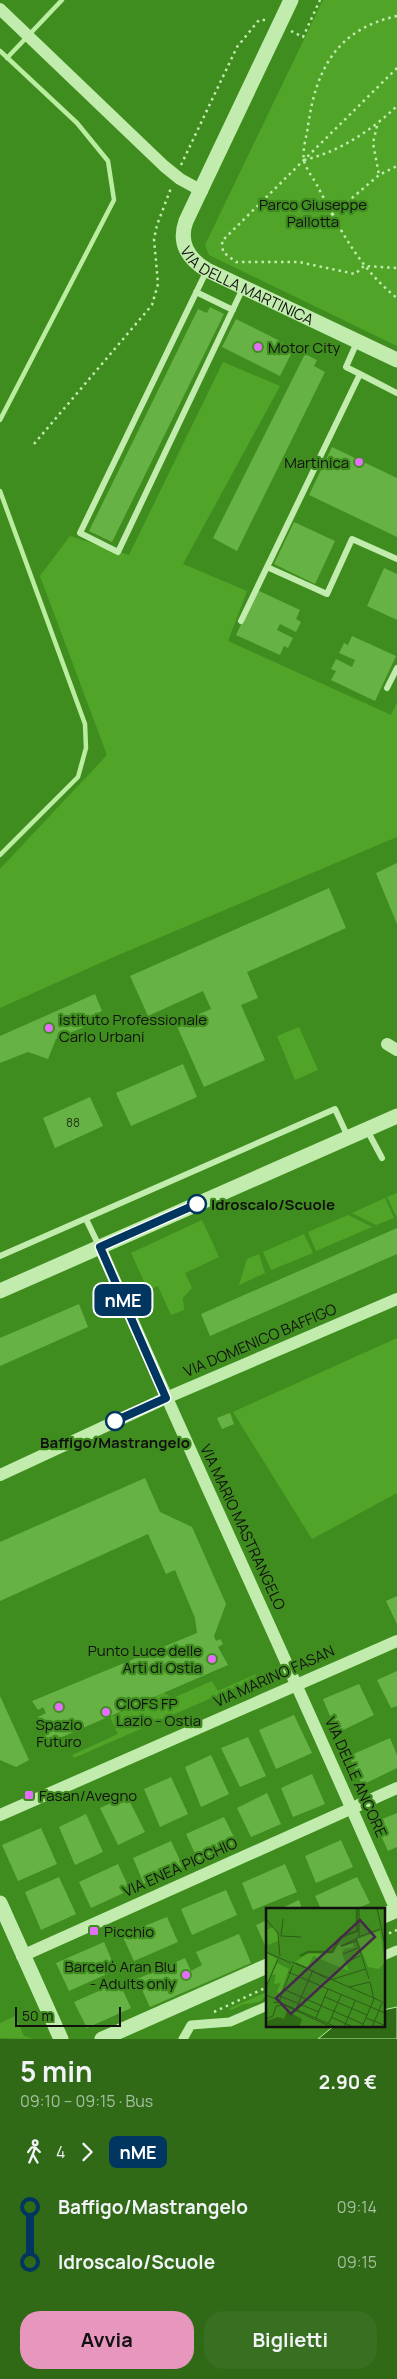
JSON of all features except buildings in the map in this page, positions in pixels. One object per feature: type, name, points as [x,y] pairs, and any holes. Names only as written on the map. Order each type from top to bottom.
[{"type":"street","name":"VIA DELLA MARTINICA","points":[[291,0],[185,225],[183,242],[192,261],[207,270],[397,360]]},
{"type":"street","points":[[0,9],[164,166],[180,179],[202,191]]},
{"type":"street","points":[[0,1291],[397,1116]]},
{"type":"street","name":"VIA MARIO MASTRANGELO","points":[[100,1247],[166,1398],[297,1684]]},
{"type":"street","name":"VIA DOMENICO BAFFIGO","points":[[0,1475],[166,1398],[397,1299]]},
{"type":"street","name":"VIA MARINO FASAN","points":[[0,1815],[397,1640]]},
{"type":"street","name":"VIA DELLE ANCORE","points":[[297,1684],[397,1910]]},
{"type":"street","name":"VIA ENEA PICCHIO","points":[[22,1956],[397,1788]]},
{"type":"street","points":[[0,1903],[22,1956],[61,2039]]},
{"type":"street","points":[[384,1916],[397,1910]]},
{"type":"street","points":[[384,1956],[397,1950]]},
{"type":"street","points":[[102,2039],[266,1966]]},
{"type":"street","points":[[183,2039],[191,2025],[230,2022],[266,2006]]},
{"type":"lane","points":[[207,270],[80,533],[118,552],[244,287]]},
{"type":"lane","points":[[196,292],[233,310]]},
{"type":"lane","points":[[357,342],[346,367],[397,392]]},
{"type":"lane","points":[[241,621],[360,374]]},
{"type":"lane","points":[[267,567],[327,594],[352,539],[397,559]]},
{"type":"lane","points":[[387,688],[397,668]]},
{"type":"lane","points":[[0,1256],[335,1109],[349,1138]]},
{"type":"lane","points":[[367,1129],[382,1158]]},
{"type":"lane","points":[[86,1219],[100,1247]]},
{"type":"path","points":[[397,16],[385,19],[353,35],[332,53],[319,77],[310,110],[304,160],[332,215],[364,266],[377,282],[397,298]]},
{"type":"path","points":[[397,68],[222,241],[223,252],[236,262],[299,262],[356,274],[364,266],[397,268]]},
{"type":"path","points":[[304,160],[320,156],[377,126],[397,106]]},
{"type":"path","points":[[377,126],[373,143],[379,175]]},
{"type":"path","points":[[332,215],[379,175],[397,166]]},
{"type":"path","points":[[384,1936],[397,1930]]},
{"type":"path","points":[[191,2025],[226,2005],[266,1987]]},
{"type":"green space","name":"Parco Giuseppe Pallotta","points":[[323,0],[397,0],[397,346],[209,255],[205,245]]},
{"type":"green space","points":[[223,362],[280,386],[183,564],[247,591],[228,641],[391,715],[397,702],[397,837],[109,959],[0,1008],[0,869],[107,755],[40,576],[70,536],[129,555]]},
{"type":"green space","points":[[299,1027],[318,1070],[295,1080],[277,1036]]},
{"type":"green space","points":[[397,1193],[397,1215],[396,1216],[387,1197]]},
{"type":"green space","points":[[385,1198],[394,1218],[376,1225],[352,1213]]},
{"type":"green space","points":[[348,1215],[372,1227],[316,1251],[308,1232]]},
{"type":"green space","points":[[202,1220],[219,1257],[185,1273],[192,1288],[183,1298],[184,1310],[171,1315],[158,1286],[148,1290],[131,1253]]},
{"type":"green space","points":[[304,1234],[313,1253],[271,1270],[263,1252]]},
{"type":"green space","points":[[259,1254],[265,1273],[239,1285],[247,1259]]},
{"type":"green space","points":[[397,1338],[397,1493],[312,1539],[233,1412]]},
{"type":"green space","points":[[256,1674],[255,1679],[74,1758],[72,1755],[118,1734],[110,1717],[164,1693],[173,1698],[212,1681],[218,1691]]},
{"type":"green space","points":[[266,1992],[261,2001],[243,2004],[230,2010],[230,2008]]},
{"type":"green space","points":[[15,2016],[24,2036],[33,2039],[0,2038],[0,2023]]},
{"type":"shaded area","points":[[397,2007],[397,2039],[318,2039],[334,2026],[384,2026],[384,2010]]},
{"type":"waterway","points":[[7,58],[62,0]]},
{"type":"waterway","points":[[0,51],[77,123],[108,161],[114,200],[0,420]]},
{"type":"waterway","points":[[0,491],[85,724],[86,748],[78,777],[0,855]]},
{"type":"bus line","name":"nME","points":[[115,1421],[166,1398],[100,1247],[197,1204]]},
{"type":"place","name":"Motor City","points":[[258,347]]},
{"type":"place","name":"Martinica","points":[[359,462]]},
{"type":"place","name":"istituto Professionale Carlo Urbani","points":[[49,1028]]},
{"type":"place","name":"Idroscalo/Scuole","points":[[197,1204]]},
{"type":"place","name":"Baffigo/Mastrangelo","points":[[115,1421]]},
{"type":"place","name":"Punto Luce delle Arti di Ostia","points":[[212,1659]]},
{"type":"place","name":"Spazio Futuro","points":[[59,1707]]},
{"type":"place","name":"CIOFS FP Lazio - Ostia","points":[[106,1712]]},
{"type":"place","name":"Fasan/Avegno","points":[[29,1795]]},
{"type":"place","name":"Picchio","points":[[94,1931]]},
{"type":"place","name":"Barceló Aran Blu - Adults only","points":[[186,1975]]}]
